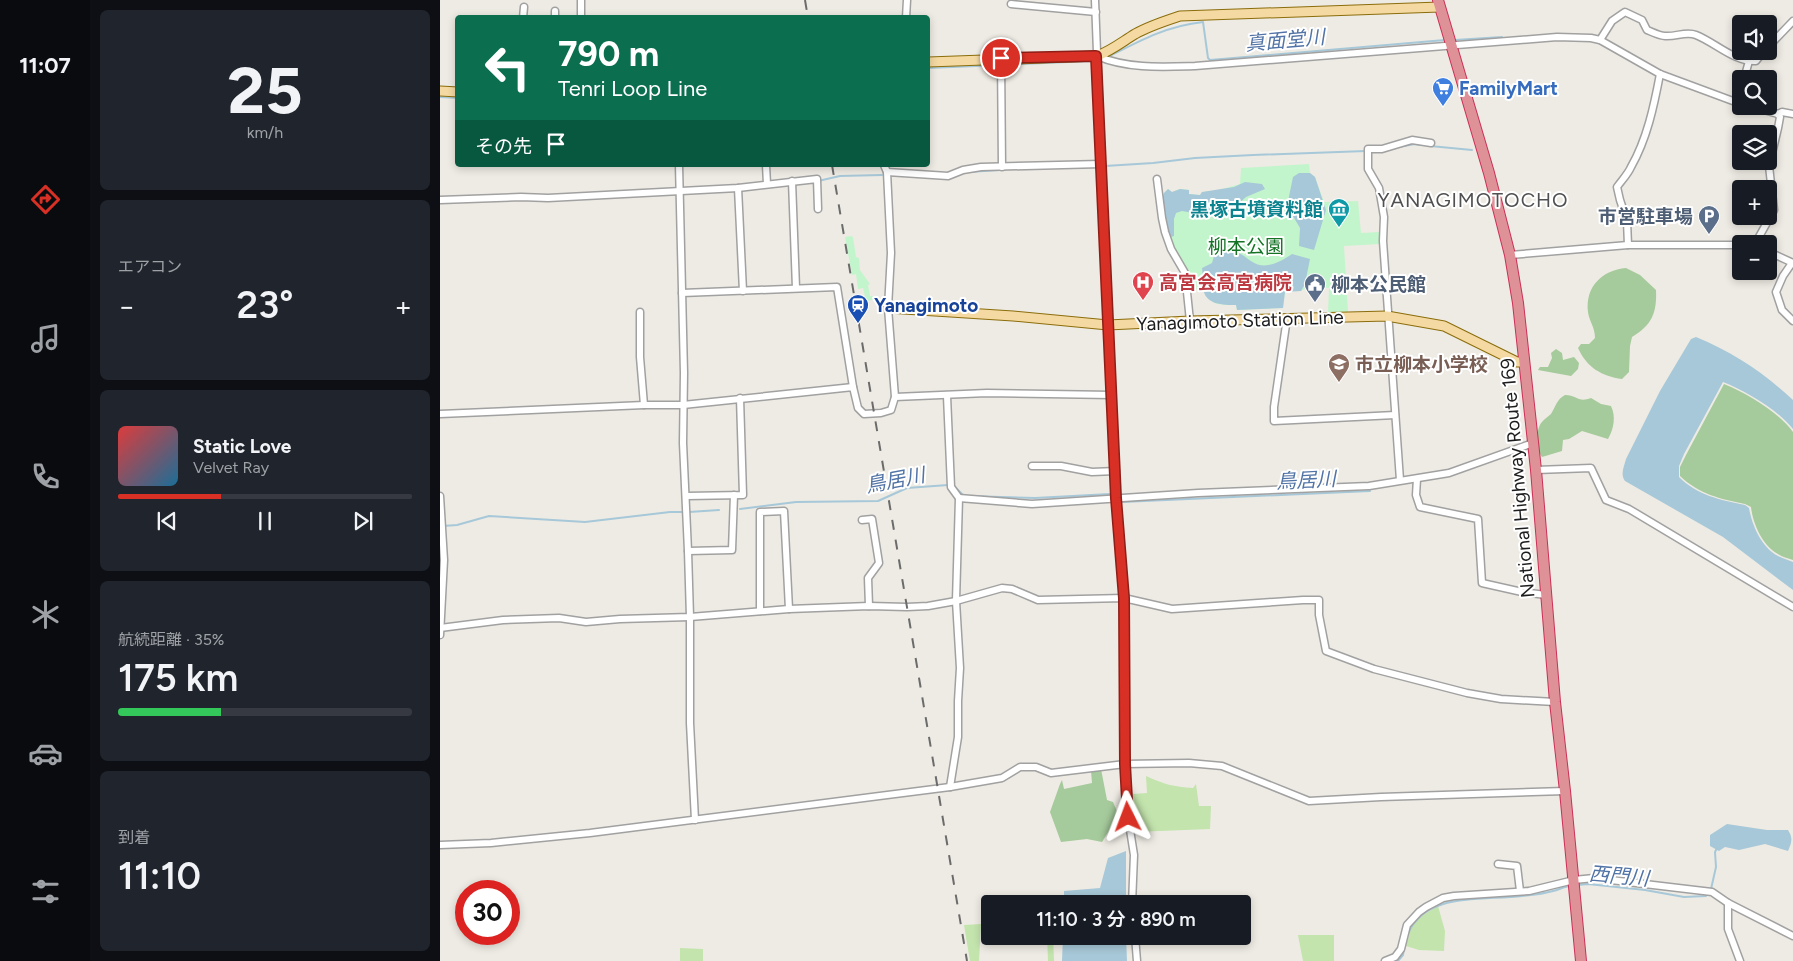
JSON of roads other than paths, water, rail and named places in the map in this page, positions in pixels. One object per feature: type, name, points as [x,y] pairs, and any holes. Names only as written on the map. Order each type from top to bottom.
[{"type":"highway","name":"National Highway Route 169","points":[[1439,3],[1489,172],[1510,256],[1518,303],[1536,470],[1555,702],[1574,880],[1580,961]]},
{"type":"main road","points":[[930,62],[1096,56],[1107,52],[1136,33],[1180,16],[1439,3]]},
{"type":"main road","points":[[440,91],[455,92]]},
{"type":"main road","name":"Yanagimoto Station Line","points":[[888,308],[1012,316],[1108,325],[1190,320],[1387,316],[1444,326],[1517,362],[1524,362]]},
{"type":"street","points":[[581,0],[581,15]]},
{"type":"street","points":[[906,15],[907,0]]},
{"type":"street","points":[[1095,0],[1116,498],[1124,598],[1125,764],[1128,817],[1134,855],[1132,895]]},
{"type":"street","points":[[1010,4],[1096,12]]},
{"type":"street","points":[[523,15],[524,7]]},
{"type":"street","points":[[1600,40],[1612,21],[1625,12],[1642,20],[1647,30],[1664,36],[1696,35],[1721,49],[1749,61],[1757,60]]},
{"type":"street","points":[[1777,38],[1793,21]]},
{"type":"street","points":[[1096,56],[1105,60],[1145,68],[1195,66],[1450,40],[1591,38],[1600,40],[1660,74],[1732,101]]},
{"type":"street","points":[[1001,58],[1002,167]]},
{"type":"street","points":[[1746,70],[1749,61]]},
{"type":"street","points":[[1628,245],[1628,221],[1620,200],[1618,187],[1631,168],[1644,138],[1652,114],[1660,74]]},
{"type":"street","points":[[1760,235],[1774,210],[1769,166],[1780,117],[1778,114],[1782,112],[1793,114]]},
{"type":"street","points":[[1400,480],[1387,316],[1383,241],[1384,216],[1379,188],[1368,169],[1368,149],[1382,149],[1412,140],[1431,143]]},
{"type":"street","points":[[887,172],[948,176],[963,170],[1101,164]]},
{"type":"street","points":[[679,167],[684,373],[683,442],[687,496],[690,723],[694,820]]},
{"type":"street","points":[[766,167],[767,184]]},
{"type":"street","points":[[682,293],[837,287],[858,408],[864,414],[881,413],[891,410],[894,397],[888,308],[891,252],[887,172],[885,167]]},
{"type":"street","points":[[440,200],[548,198],[738,188],[816,179],[818,209]]},
{"type":"street","points":[[1157,179],[1165,232],[1170,249],[1185,273],[1190,320]]},
{"type":"street","points":[[792,181],[796,288]]},
{"type":"street","points":[[738,188],[743,291]]},
{"type":"street","points":[[1510,256],[1628,245],[1732,245]]},
{"type":"street","points":[[1777,256],[1793,263],[1776,292],[1782,310],[1793,321]]},
{"type":"street","points":[[640,312],[640,357],[644,405]]},
{"type":"street","points":[[1287,318],[1274,407],[1274,421],[1395,415]]},
{"type":"street","points":[[440,414],[683,405],[853,387]]},
{"type":"street","points":[[894,397],[1027,392],[1112,395]]},
{"type":"street","points":[[947,396],[950,486],[959,498],[956,601],[960,668],[958,737],[950,787]]},
{"type":"street","points":[[687,496],[742,496],[740,398]]},
{"type":"street","points":[[959,498],[1032,504],[1116,498],[1369,486],[1449,473],[1533,443]]},
{"type":"street","points":[[1032,466],[1061,466],[1092,472],[1116,470]]},
{"type":"street","points":[[1536,470],[1591,468],[1606,500],[1629,508],[1793,607]]},
{"type":"street","points":[[1417,479],[1416,496],[1420,507],[1478,519],[1482,583],[1546,595]]},
{"type":"street","points":[[688,551],[732,550],[734,495]]},
{"type":"street","points":[[440,496],[444,560],[440,635]]},
{"type":"street","points":[[760,612],[760,512],[784,511],[789,609]]},
{"type":"street","points":[[862,520],[872,519],[879,563],[868,578],[869,606]]},
{"type":"street","points":[[440,628],[503,620],[559,618],[586,622],[690,617],[789,609],[928,606],[956,601],[1002,588],[1012,589],[1038,600],[1124,598],[1172,608],[1319,600],[1319,615],[1326,651],[1374,669],[1468,693],[1502,699],[1555,702]]},
{"type":"street","points":[[440,845],[491,843],[580,834],[950,787],[1002,778],[1020,768],[1036,767],[1051,773],[1125,764],[1189,763],[1222,766],[1309,801],[1565,791]]},
{"type":"street","points":[[1498,864],[1517,866],[1520,891]]},
{"type":"street","points":[[1385,961],[1395,958],[1400,949],[1407,925],[1426,907],[1443,898],[1546,888],[1574,880],[1594,878],[1709,892],[1793,936]]},
{"type":"street","points":[[1728,903],[1728,929],[1740,961]]},
{"type":"street","points":[[1136,945],[1137,961]]},
{"type":"water","points":[[1299,173],[1310,173],[1315,177],[1326,210],[1314,250],[1299,246],[1300,228],[1287,206],[1293,177]]},
{"type":"water","points":[[1245,182],[1262,184],[1265,189],[1246,197],[1229,212],[1198,214],[1182,211],[1176,213],[1174,236],[1168,238],[1162,198],[1168,189],[1172,192],[1180,189],[1189,190],[1189,194],[1200,195],[1202,192],[1234,187]]},
{"type":"water","points":[[1233,251],[1256,264],[1262,265],[1272,264],[1292,254],[1310,259],[1305,284],[1301,291],[1285,292],[1283,308],[1237,310],[1236,305],[1215,303],[1204,294],[1202,268],[1212,263],[1214,256]]},
{"type":"water","points":[[1696,337],[1723,349],[1748,364],[1793,400],[1793,429],[1779,415],[1761,402],[1742,390],[1723,382],[1684,454],[1679,466],[1679,477],[1701,492],[1718,499],[1745,505],[1749,508],[1752,521],[1762,541],[1772,552],[1793,562],[1793,590],[1723,537],[1625,481],[1623,476],[1626,459],[1660,391],[1691,339]]},
{"type":"water","points":[[1727,824],[1767,830],[1788,830],[1791,840],[1788,851],[1765,844],[1739,850],[1725,847],[1719,851],[1710,846],[1710,835]]},
{"type":"water","points":[[1126,851],[1126,895],[1064,895],[1064,891],[1100,888],[1108,858]]},
{"type":"water","points":[[1063,945],[1126,945],[1127,961],[1062,961]]},
{"type":"waterway","name":"真面堂川","points":[[1110,56],[1166,30],[1203,22],[1208,58],[1210,60],[1445,40]]},
{"type":"waterway","name":"真面堂川","points":[[1455,40],[1502,37]]},
{"type":"waterway","name":"真面堂川","points":[[930,68],[1092,61]]},
{"type":"waterway","name":"真面堂川","points":[[440,97],[455,98]]},
{"type":"waterway","points":[[1398,147],[1415,144],[1422,145]]},
{"type":"waterway","points":[[1430,146],[1472,150]]},
{"type":"waterway","points":[[1105,166],[1195,158],[1366,151]]},
{"type":"waterway","points":[[968,172],[1000,170]]},
{"type":"waterway","points":[[818,181],[840,176],[882,175]]},
{"type":"waterway","name":"鳥居川","points":[[740,509],[796,502],[878,501],[907,488],[948,485]]},
{"type":"waterway","name":"鳥居川","points":[[953,485],[963,495]]},
{"type":"waterway","name":"鳥居川","points":[[1122,502],[1370,491]]},
{"type":"waterway","name":"鳥居川","points":[[968,496],[1035,498],[1110,494]]},
{"type":"waterway","name":"鳥居川","points":[[689,512],[719,510]]},
{"type":"waterway","name":"鳥居川","points":[[443,526],[457,525],[489,516],[585,522],[684,512]]},
{"type":"waterway","name":"西門川","points":[[1711,889],[1716,867],[1715,852],[1717,848]]},
{"type":"waterway","name":"西門川","points":[[1578,885],[1588,884],[1645,890],[1684,897],[1706,896],[1708,893]]},
{"type":"waterway","name":"西門川","points":[[1408,934],[1416,920],[1442,904],[1474,899],[1538,894],[1571,886]]},
{"type":"waterway","name":"西門川","points":[[1398,961],[1403,955],[1404,948]]},
{"type":"railway","points":[[805,0],[808,15]]},
{"type":"railway","points":[[832,167],[967,961]]},
{"type":"place","name":"FamilyMart","points":[[1443,107]]},
{"type":"place","name":"黒塚古墳資料館","points":[[1339,228]]},
{"type":"place","name":"市営駐車場","points":[[1709,235]]},
{"type":"place","name":"高宮会高宮病院","points":[[1143,301]]},
{"type":"place","name":"柳本公民館","points":[[1315,303]]},
{"type":"place","name":"Yanagimoto","points":[[858,324]]},
{"type":"place","name":"市立柳本小学校","points":[[1339,383]]},
{"type":"district","name":"YANAGIMOTOCHO","points":[[1473,200]]},
{"type":"park label","name":"柳本公園","points":[[1246,246]]}]
